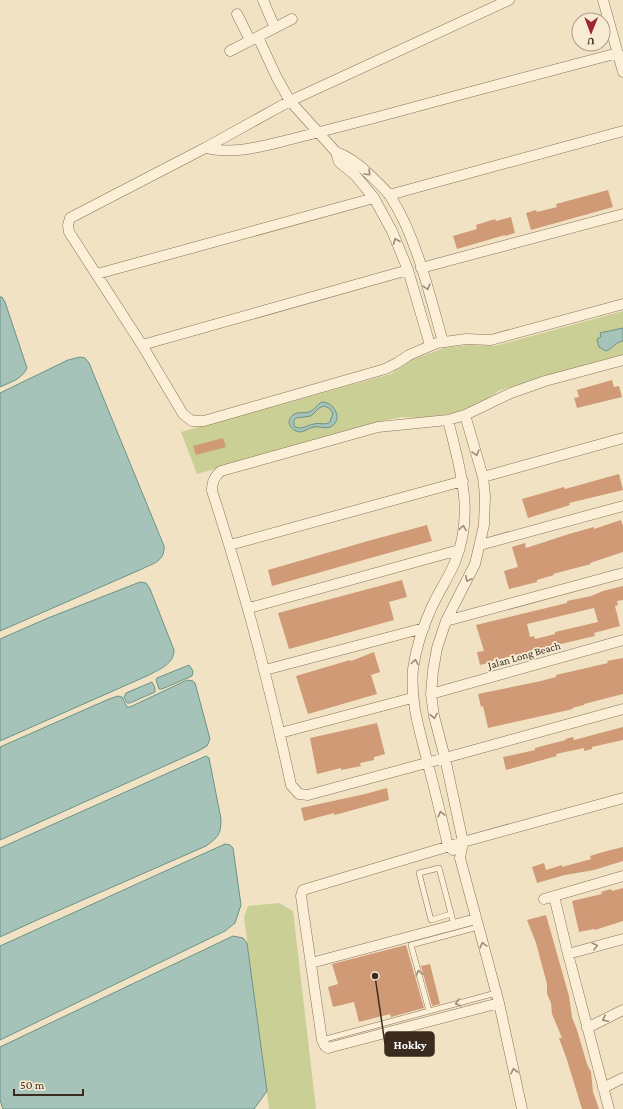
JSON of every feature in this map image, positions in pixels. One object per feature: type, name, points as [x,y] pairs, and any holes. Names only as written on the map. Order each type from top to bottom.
[{"type":"street","points":[[263,0],[275,28]]},
{"type":"street","points":[[509,0],[290,101],[206,148],[70,218],[68,225],[69,232],[142,344],[183,414],[190,420],[197,422],[385,369],[430,345],[466,340],[491,340],[623,304]]},
{"type":"street","points":[[603,0],[623,72]]},
{"type":"street","points":[[237,14],[254,39],[290,101],[336,152],[340,162],[355,175],[374,198],[392,231],[408,270],[430,345]]},
{"type":"street","points":[[230,51],[292,19]]},
{"type":"street","points":[[206,148],[218,151],[244,150],[319,133],[618,52]]},
{"type":"street","points":[[389,195],[623,132]]},
{"type":"street","points":[[336,152],[348,156],[361,166],[389,195],[406,227],[421,268],[443,342]]},
{"type":"street","points":[[97,274],[374,198]]},
{"type":"street","points":[[421,268],[623,214]]},
{"type":"street","points":[[142,344],[408,270]]},
{"type":"street","points":[[623,360],[545,381],[518,391],[465,415],[448,420],[378,427],[221,471],[213,480],[212,491],[249,608],[280,733],[291,785],[299,794],[308,795],[623,709]]},
{"type":"street","points":[[465,415],[482,477],[485,496],[484,525],[475,564],[446,621],[437,648],[431,694],[434,716],[445,758],[463,842],[460,858],[499,1003],[522,1109]]},
{"type":"street","points":[[448,420],[463,482],[465,499],[464,525],[455,563],[430,611],[418,645],[413,669],[412,698],[416,721],[428,763],[448,846],[460,858]]},
{"type":"street","points":[[482,477],[623,438]]},
{"type":"street","points":[[230,545],[463,482]]},
{"type":"street","points":[[480,545],[623,506]]},
{"type":"street","points":[[249,608],[459,550]]},
{"type":"street","points":[[446,621],[623,573]]},
{"type":"street","points":[[265,670],[424,628]]},
{"type":"street","name":"Jalan Long Beach","points":[[431,694],[623,640]]},
{"type":"street","points":[[280,733],[412,698]]},
{"type":"street","points":[[499,1003],[328,1048],[322,1040],[301,896],[303,890],[448,846],[623,798]]},
{"type":"street","points":[[609,1109],[568,954],[549,897],[623,876]]},
{"type":"street","points":[[311,963],[454,925],[477,923]]},
{"type":"street","points":[[568,954],[623,939]]},
{"type":"street","points":[[587,1028],[623,1010]]},
{"type":"street","points":[[603,1088],[623,1078]]},
{"type":"lane","points":[[451,914],[431,920],[419,873],[439,868],[454,925]]},
{"type":"lane","points":[[429,1011],[411,945],[477,923]]},
{"type":"lane","points":[[322,1040],[496,993]]},
{"type":"green space","points":[[623,311],[623,356],[500,390],[478,405],[458,413],[420,418],[402,417],[386,420],[197,474],[181,432],[391,374],[411,360],[444,348],[469,345],[495,346]]},
{"type":"green space","points":[[279,903],[293,911],[316,1109],[269,1109],[244,917],[248,906]]},
{"type":"water","points":[[0,297],[2,297],[5,302],[27,368],[19,378],[0,387]]},
{"type":"water","points":[[623,328],[623,341],[606,351],[599,347],[597,339],[601,337],[600,333]]},
{"type":"water","points":[[80,357],[85,358],[89,363],[164,546],[163,555],[158,561],[151,565],[0,631],[0,393],[68,360]]},
{"type":"water","points":[[320,403],[327,403],[334,408],[337,416],[334,424],[328,428],[314,427],[301,432],[298,432],[290,426],[289,421],[293,415],[297,413],[309,412]],"holes":[[[324,406],[329,408],[333,413],[330,422],[303,428],[295,427],[294,420],[296,418],[311,416],[319,408]]]},
{"type":"water","points":[[140,582],[146,583],[150,589],[174,650],[172,659],[166,666],[149,675],[0,741],[0,639],[48,618]]},
{"type":"water","points":[[189,665],[193,671],[192,676],[159,689],[156,680],[157,678]]},
{"type":"water","points":[[187,680],[195,683],[210,739],[207,746],[0,840],[0,747],[109,699],[118,696],[122,697],[127,707],[130,707]]},
{"type":"water","points":[[152,682],[155,692],[127,703],[124,697],[126,693]]},
{"type":"water","points":[[206,756],[209,758],[221,819],[218,835],[213,840],[206,846],[0,937],[0,848]]},
{"type":"water","points":[[225,844],[230,845],[233,848],[241,905],[235,923],[225,931],[0,1040],[0,946]]},
{"type":"water","points":[[233,936],[243,938],[247,943],[267,1091],[254,1109],[3,1109],[0,1100],[0,1047]]},
{"type":"building","points":[[608,190],[613,207],[531,230],[526,213],[557,207],[556,204]]},
{"type":"building","points":[[511,217],[515,233],[457,249],[453,236],[477,229],[476,225],[495,219],[496,221]]},
{"type":"building","points":[[612,380],[614,387],[619,386],[622,397],[577,408],[574,398],[579,397],[577,390]]},
{"type":"building","points":[[223,438],[226,447],[196,455],[193,446]]},
{"type":"building","points":[[619,474],[623,490],[569,503],[570,505],[528,518],[522,499]]},
{"type":"building","points":[[621,520],[623,526],[623,552],[590,563],[591,564],[553,574],[554,575],[537,580],[537,582],[509,589],[504,571],[518,567],[512,547],[525,543],[526,548],[569,534],[594,527],[594,529]]},
{"type":"building","points":[[427,525],[432,541],[272,586],[268,570]]},
{"type":"building","points":[[402,580],[407,597],[389,602],[394,620],[289,649],[278,613]]},
{"type":"building","points":[[623,586],[623,600],[617,601],[618,605],[615,606],[620,626],[594,633],[595,636],[552,646],[553,648],[545,650],[544,648],[480,665],[477,652],[484,651],[476,625],[567,603],[567,601],[591,596]],"holes":[[[594,608],[598,622],[555,632],[555,634],[535,639],[534,636],[530,637],[527,624]]]},
{"type":"building","points":[[374,652],[380,672],[371,675],[377,694],[308,714],[296,676],[350,660],[351,661]]},
{"type":"building","points":[[623,658],[623,694],[584,704],[572,708],[573,709],[488,728],[483,706],[481,707],[478,694],[541,681],[556,677],[556,675]]},
{"type":"building","points":[[377,723],[385,754],[374,757],[374,760],[360,763],[361,766],[341,770],[341,768],[317,774],[310,738]]},
{"type":"building","points":[[623,727],[623,740],[592,747],[592,749],[584,751],[584,748],[556,754],[557,756],[506,770],[503,757],[535,750],[535,748],[573,737],[574,740]]},
{"type":"building","points":[[387,788],[389,800],[334,815],[334,813],[304,821],[301,808]]},
{"type":"building","points":[[623,847],[623,861],[594,870],[565,875],[537,883],[532,867],[544,863],[546,870],[562,865],[562,867],[591,859],[590,856]]},
{"type":"building","points":[[623,888],[623,921],[595,930],[579,932],[572,901],[602,894],[601,892],[611,889],[612,891]]},
{"type":"building","points":[[546,915],[569,996],[572,1017],[591,1072],[593,1092],[599,1109],[582,1109],[559,1038],[562,1038],[552,1014],[551,1003],[547,994],[547,984],[536,943],[527,920]]},
{"type":"building","points":[[406,945],[424,1008],[391,1017],[390,1014],[359,1022],[354,1002],[333,1007],[328,987],[338,984],[332,964]]},
{"type":"building","points":[[430,964],[440,1004],[432,1006],[421,966]]},
{"type":"place","name":"Hokky","points":[[375,976]]}]
